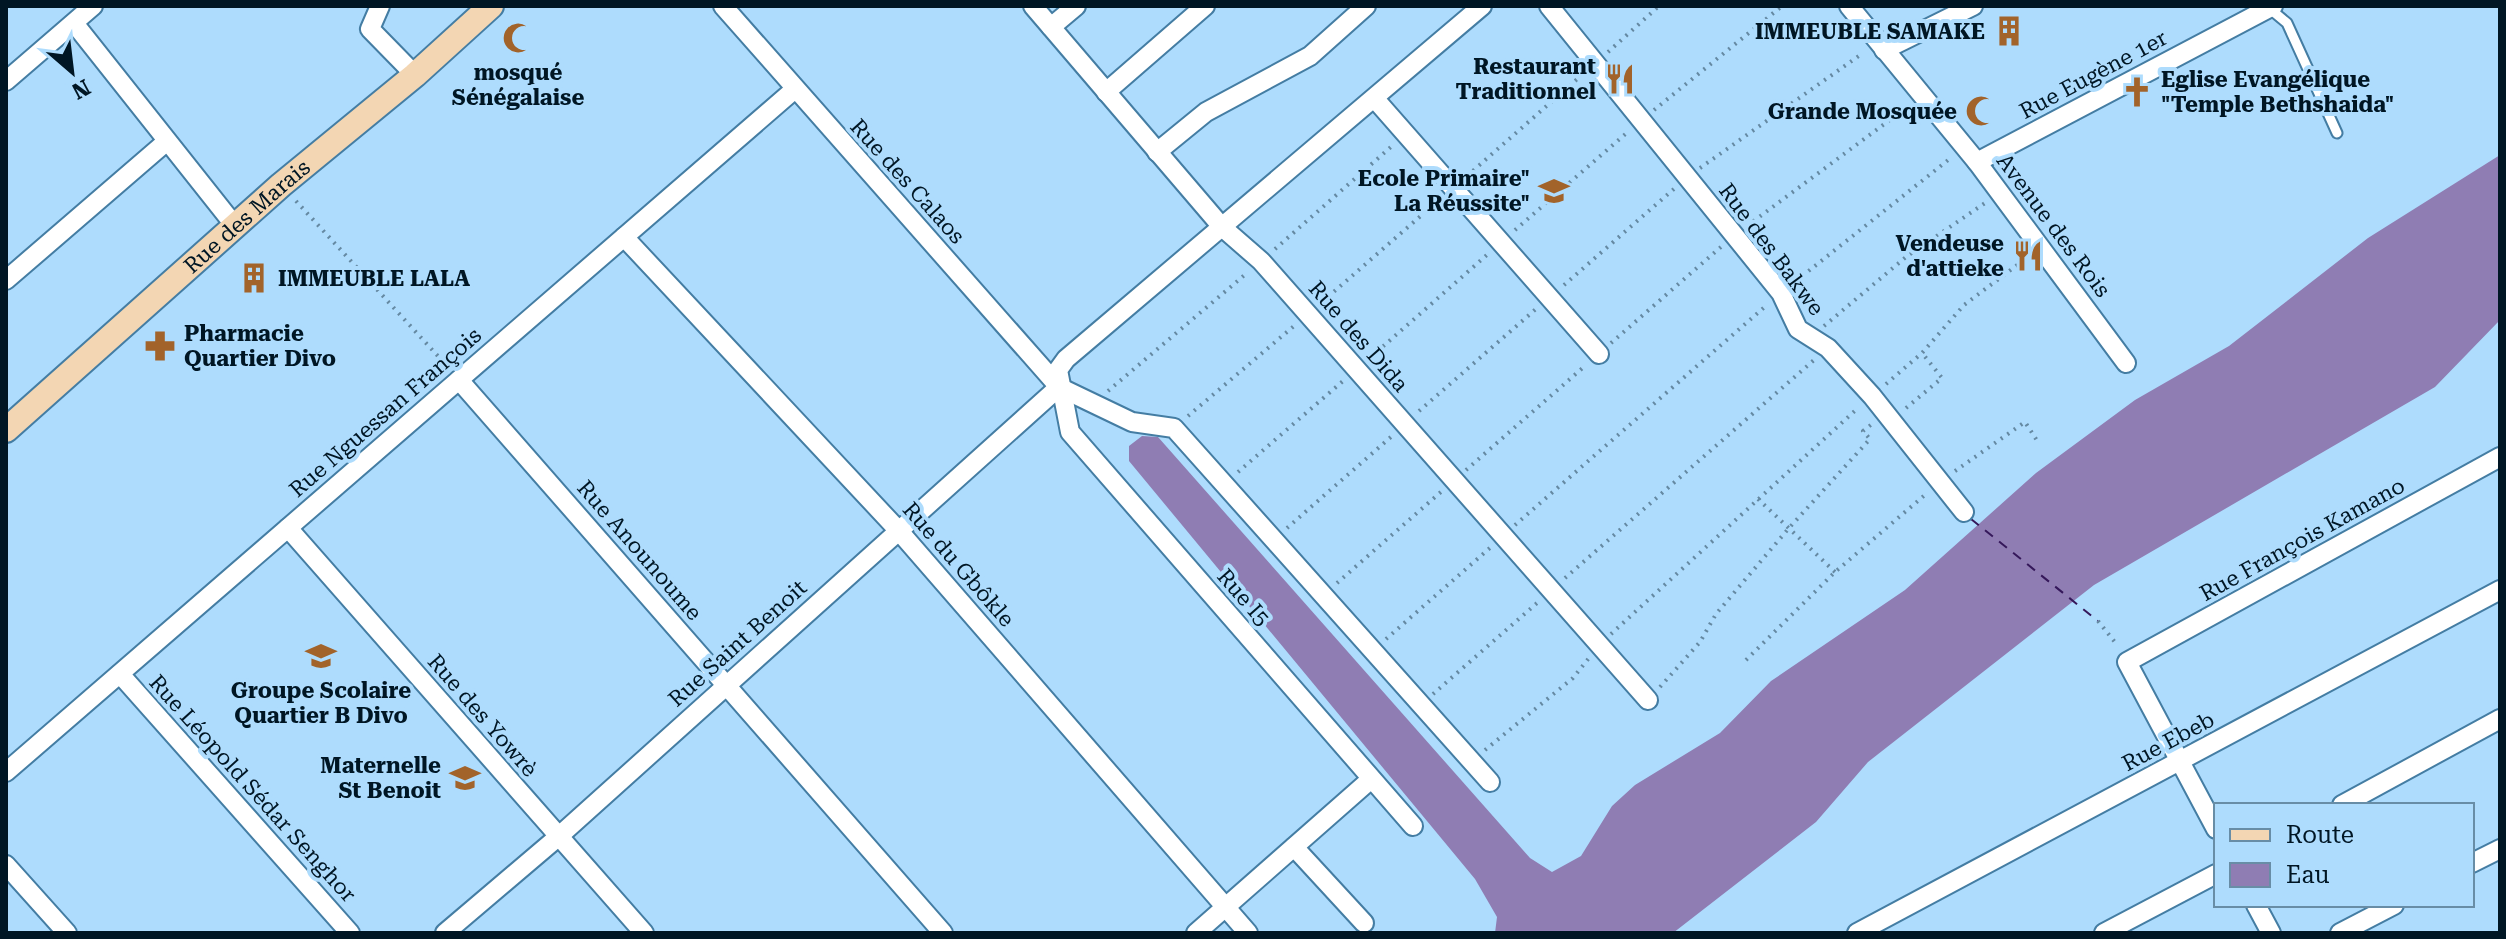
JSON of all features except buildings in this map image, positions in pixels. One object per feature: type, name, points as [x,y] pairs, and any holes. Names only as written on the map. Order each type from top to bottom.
[{"type":"street","points":[[6,81],[93,6]]},
{"type":"street","points":[[380,6],[370,29],[415,75]]},
{"type":"street","name":"Rue des Marais","points":[[6,430],[281,185],[415,75],[491,6]]},
{"type":"street","name":"Rue des Calaos","points":[[723,6],[1059,387]]},
{"type":"street","name":"Rue des Dida","points":[[1033,6],[1222,227],[1261,261],[1648,700]]},
{"type":"street","points":[[1051,27],[1076,6]]},
{"type":"street","points":[[1106,92],[1205,6]]},
{"type":"street","points":[[1157,152],[1206,112],[1310,56],[1366,6]]},
{"type":"street","points":[[1482,6],[1066,359],[1058,370],[1059,387],[1132,422],[1174,428],[1490,782]]},
{"type":"street","name":"Rue des Bakwe","points":[[1549,6],[1781,293],[1791,319],[1809,338],[1828,348],[1872,396],[1964,512]]},
{"type":"street","name":"Avenue des Rois","points":[[1849,6],[1977,162],[2126,363]]},
{"type":"street","points":[[1881,46],[1973,6]]},
{"type":"street","name":"Rue Eugène 1er","points":[[1977,162],[2270,7]]},
{"type":"street","points":[[74,23],[235,226]]},
{"type":"street","name":"Rue Nguessan François","points":[[6,772],[795,89]]},
{"type":"street","points":[[1375,99],[1599,354]]},
{"type":"street","points":[[6,280],[166,142]]},
{"type":"street","name":"Rue du Gbôkle","points":[[624,237],[899,531],[1248,933]]},
{"type":"street","name":"Rue Anounoume","points":[[459,380],[943,933]]},
{"type":"street","name":"Rue Saint Benoit","points":[[445,933],[558,837],[1059,387]]},
{"type":"street","name":"Rue I5","points":[[1059,387],[1070,432],[1413,826]]},
{"type":"street","name":"Rue François Kamano","points":[[2127,662],[2500,457]]},
{"type":"street","name":"Rue des Yowrè","points":[[288,528],[644,933]]},
{"type":"street","name":"Rue Ebeb","points":[[1857,933],[2500,590]]},
{"type":"street","points":[[2127,662],[2214,825]]},
{"type":"street","name":"Rue Léopold Sédar Senghor","points":[[120,674],[350,933]]},
{"type":"street","points":[[2346,803],[2500,719]]},
{"type":"street","points":[[1196,933],[1370,780]]},
{"type":"street","points":[[1294,847],[1364,923]]},
{"type":"street","points":[[2474,862],[2500,849]]},
{"type":"street","points":[[6,865],[67,933]]},
{"type":"street","points":[[2104,933],[2214,875]]},
{"type":"street","points":[[2257,907],[2271,933]]},
{"type":"street","points":[[2340,933],[2390,907]]},
{"type":"lane","points":[[2270,7],[2287,23],[2337,133]]},
{"type":"path","points":[[1174,428],[1659,6]]},
{"type":"path","points":[[1224,484],[1640,121],[1782,6]]},
{"type":"path","points":[[1274,540],[1688,176],[1881,46]]},
{"type":"path","points":[[1323,595],[1733,237],[1923,96]]},
{"type":"path","points":[[1373,651],[1781,293],[1964,146]]},
{"type":"path","points":[[281,185],[459,380]]},
{"type":"path","points":[[1809,338],[1906,257],[2000,193]]},
{"type":"path","points":[[1470,761],[1573,678],[1599,645],[1922,353],[1964,305],[2041,247]]},
{"type":"path","points":[[1421,705],[1828,348]]},
{"type":"path","points":[[1648,700],[1700,642],[1716,614],[1789,528],[1870,439],[1863,431],[1942,378],[1922,353]]},
{"type":"path","points":[[1746,660],[1835,572],[1941,482],[2025,422],[2038,442]]},
{"type":"path","points":[[1758,499],[1835,572]]},
{"type":"path","points":[[2098,621],[2110,632],[2127,662]]},
{"type":"water","points":[[2500,155],[2500,320],[2435,387],[2094,585],[1868,762],[1816,822],[1673,933],[1495,933],[1497,917],[1475,879],[1129,461],[1129,446],[1142,436],[1158,437],[1530,858],[1552,872],[1581,856],[1612,806],[1635,785],[1720,733],[1771,681],[1905,590],[2036,473],[2135,400],[2229,346],[2368,238]]},
{"type":"ferry route","points":[[1971,519],[2098,621]]},
{"type":"place","name":"IMMEUBLE SAMAKE","points":[[2009,31]]},
{"type":"place","name":"mosqué Sénégalaise","points":[[518,38]]},
{"type":"place","name":"Restaurant Traditionnel","points":[[1620,79]]},
{"type":"place","name":"Eglise Evangélique \"Temple Bethshaida\"","points":[[2137,92]]},
{"type":"place","name":"Grande Mosquée","points":[[1981,111]]},
{"type":"place","name":"Ecole Primaire\" La Réussite\"","points":[[1554,191]]},
{"type":"place","name":"Vendeuse d'attieke","points":[[2028,256]]},
{"type":"place","name":"IMMEUBLE LALA","points":[[254,278]]},
{"type":"place","name":"Pharmacie Quartier Divo","points":[[160,346]]},
{"type":"place","name":"Groupe Scolaire Quartier B Divo","points":[[321,656]]},
{"type":"place","name":"Maternelle St Benoit","points":[[465,778]]}]
